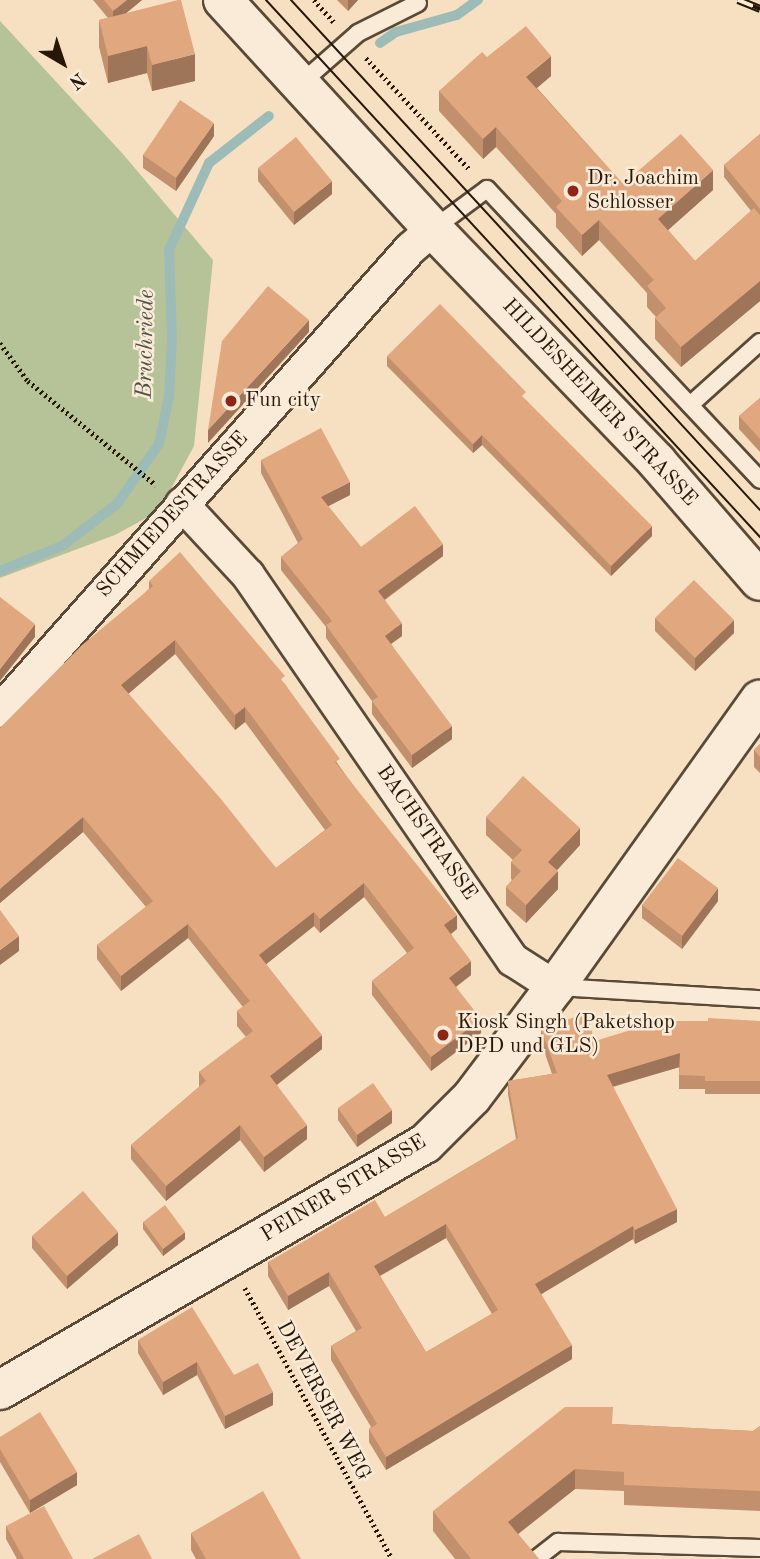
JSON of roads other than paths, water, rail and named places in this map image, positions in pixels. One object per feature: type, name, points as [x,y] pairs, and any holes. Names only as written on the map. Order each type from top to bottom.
[{"type":"street","name":"HILDESHEIMER STRASSE","points":[[223,0],[433,229],[657,462],[760,582]]},
{"type":"street","name":"SCHMIEDESTRASSE","points":[[0,711],[410,249],[433,229]]},
{"type":"street","name":"BACHSTRASSE","points":[[182,505],[248,575],[513,960],[555,987]]},
{"type":"street","name":"PEINER STRASSE","points":[[0,1390],[425,1144],[472,1097],[555,987],[760,699]]},
{"type":"lane","points":[[300,84],[349,40],[418,3]]},
{"type":"lane","points":[[433,229],[487,188],[760,480]]},
{"type":"lane","points":[[691,405],[760,342]]},
{"type":"lane","name":"BACHSTRASSE","points":[[555,987],[760,999]]},
{"type":"lane","points":[[536,1559],[558,1542],[760,1548]]},
{"type":"waterway","name":"Bruchriede","points":[[380,43],[396,32],[457,15],[478,0]]},
{"type":"waterway","name":"Bruchriede","points":[[0,571],[62,546],[117,504],[159,444],[169,396],[172,339],[169,250],[209,163],[269,116]]},
{"type":"tram line","points":[[266,0],[760,537]]},
{"type":"tram line","points":[[291,0],[760,510]]},
{"type":"railway","points":[[738,0],[760,9]]},
{"type":"place","name":"Dr. Joachim Schlosser","points":[[573,191]]},
{"type":"place","name":"Fun city","points":[[231,401]]},
{"type":"place","name":"Kiosk Singh (Paketshop DPD und GLS)","points":[[443,1035]]}]
